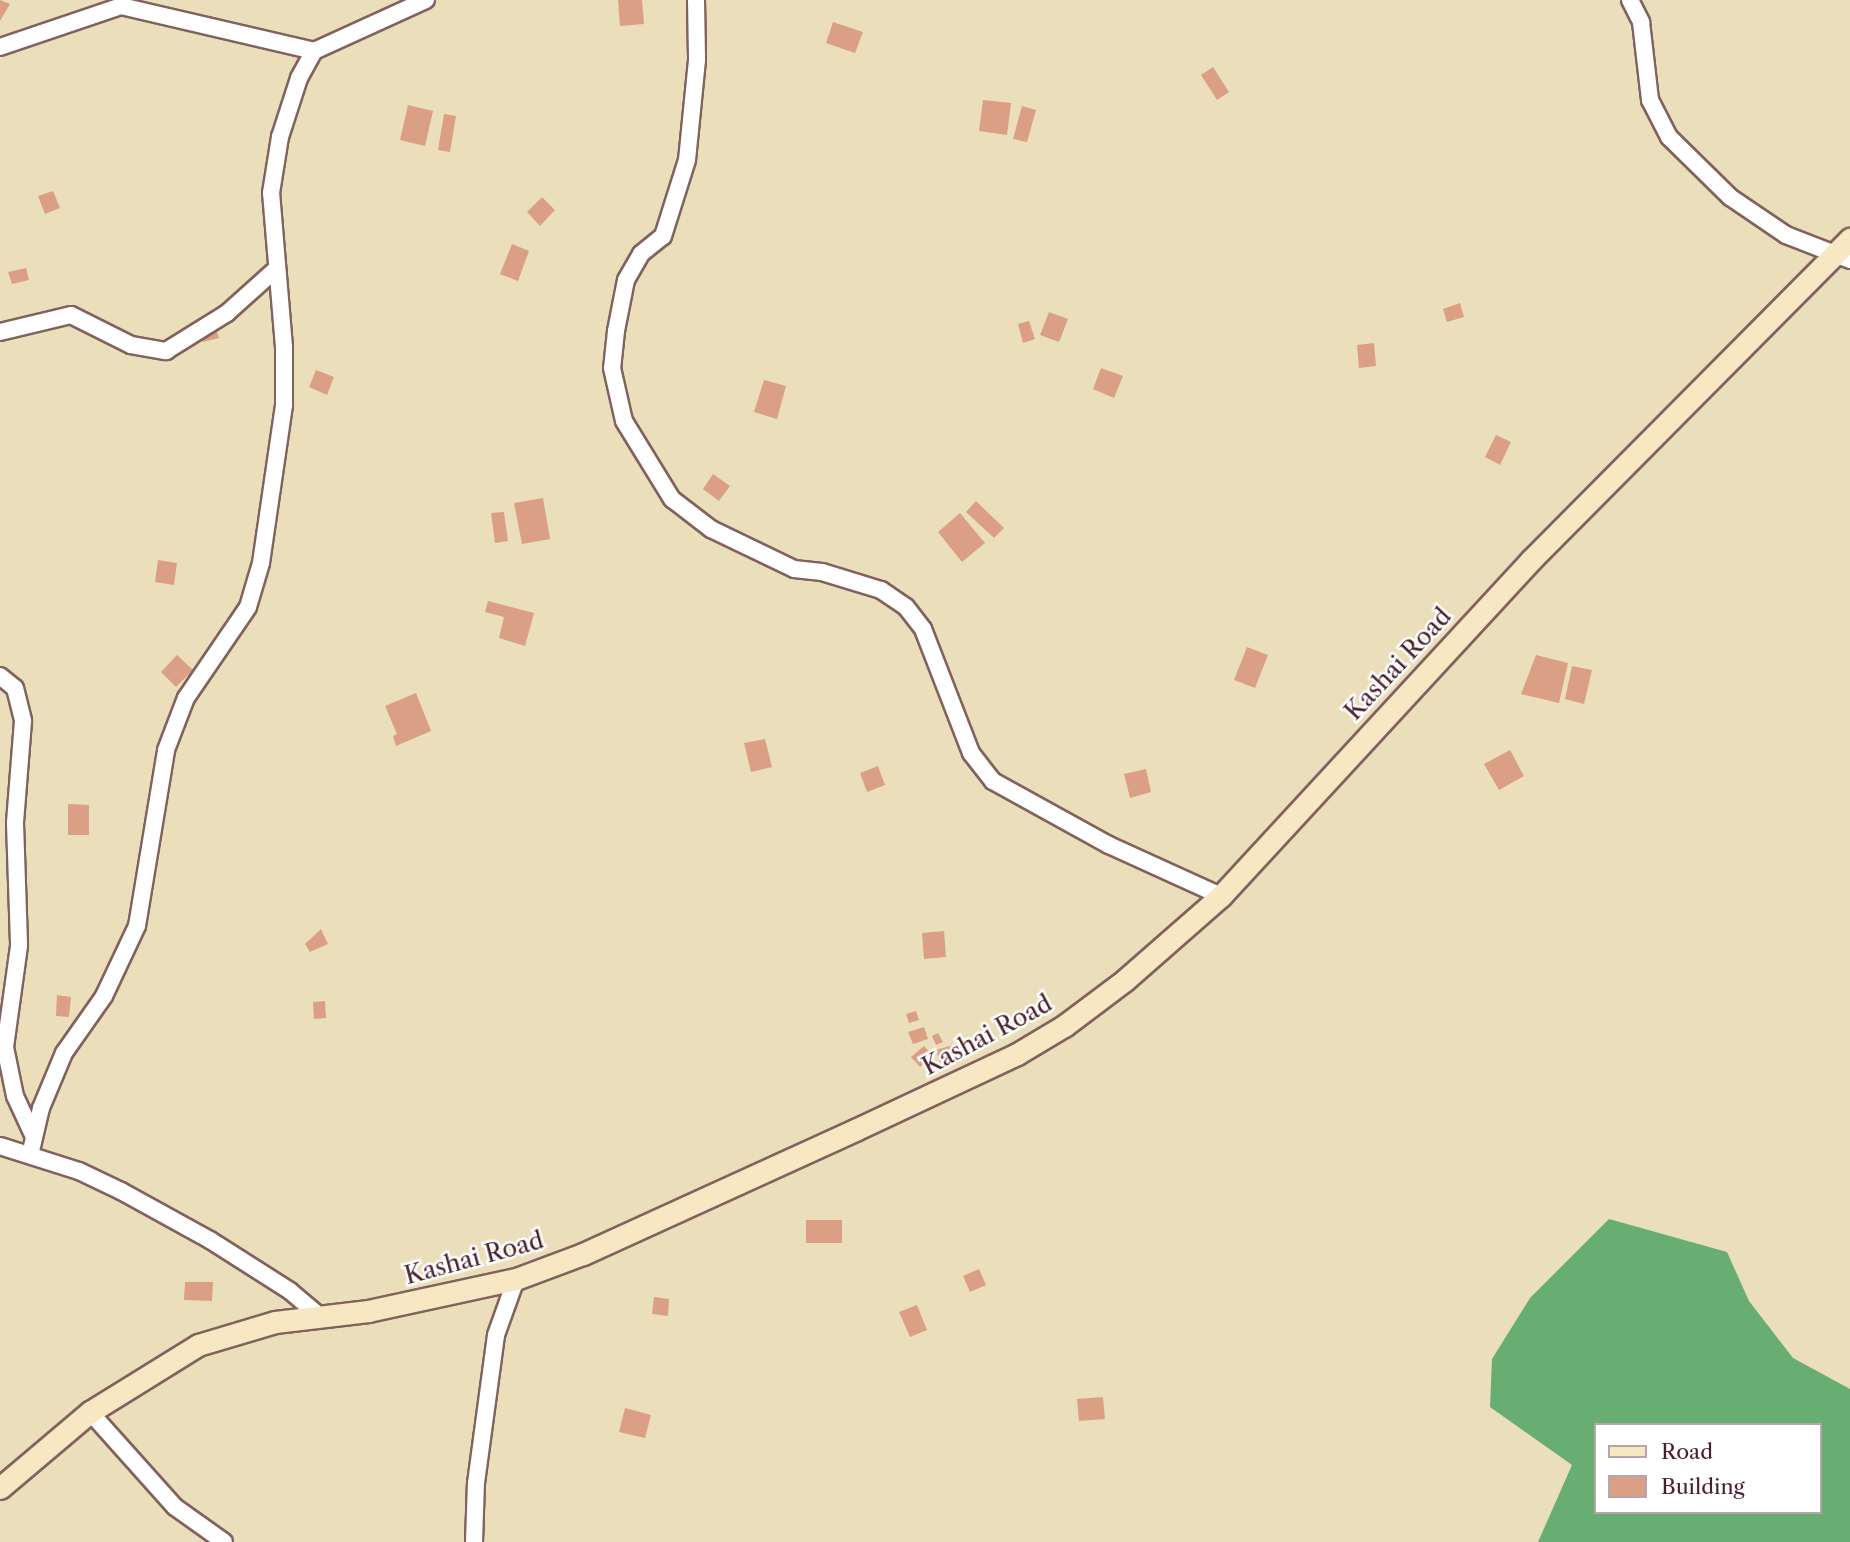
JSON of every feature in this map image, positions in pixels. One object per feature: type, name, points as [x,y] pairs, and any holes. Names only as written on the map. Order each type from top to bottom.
[{"type":"street","points":[[30,1155],[64,1053],[104,996],[137,926],[171,737],[186,698],[248,607],[261,563],[284,405],[284,347],[271,193],[281,137],[299,78],[314,51],[426,0]]},
{"type":"street","points":[[696,0],[697,60],[687,160],[663,236],[641,254],[626,280],[616,331],[614,392],[624,421],[672,499],[711,529],[794,569],[822,572],[881,590],[906,607],[923,629],[971,753],[993,781],[1108,845],[1221,896]]},
{"type":"street","points":[[1630,0],[1641,22],[1650,100],[1669,136],[1730,197],[1786,235],[1841,258]]},
{"type":"street","points":[[0,47],[123,3],[314,51]]},
{"type":"street","name":"Kashai Road","points":[[0,1488],[90,1412],[198,1345],[275,1322],[322,1318],[516,1279],[583,1254],[1017,1054],[1125,980],[1221,896],[1531,560],[1841,258],[1850,239]]},
{"type":"street","points":[[0,332],[71,315],[131,345],[166,351],[227,313],[276,269]]},
{"type":"street","points":[[0,676],[15,688],[23,721],[15,822],[19,946],[5,1047],[15,1096],[34,1137]]},
{"type":"street","points":[[0,1146],[97,1180],[210,1240],[290,1291],[322,1318]]},
{"type":"street","points":[[474,1542],[477,1483],[496,1335],[516,1279]]},
{"type":"street","points":[[90,1412],[175,1507],[225,1542]]},
{"type":"green space","points":[[1609,1219],[1727,1252],[1749,1301],[1793,1358],[1850,1389],[1850,1542],[1538,1542],[1572,1465],[1490,1407],[1492,1359],[1530,1298]]},
{"type":"building","points":[[0,0],[10,4],[0,21]]},
{"type":"building","points":[[618,0],[642,0],[644,24],[620,26]]},
{"type":"building","points":[[833,22],[863,32],[855,53],[826,43]]},
{"type":"building","points":[[1213,67],[1229,92],[1217,100],[1201,75]]},
{"type":"building","points":[[983,100],[1011,103],[1007,135],[979,131]]},
{"type":"building","points":[[408,105],[433,111],[425,146],[400,140]]},
{"type":"building","points":[[1022,106],[1036,110],[1027,142],[1013,139]]},
{"type":"building","points":[[444,114],[456,116],[450,152],[438,150]]},
{"type":"building","points":[[53,191],[60,208],[45,214],[38,196]]},
{"type":"building","points":[[542,197],[555,210],[540,226],[527,212]]},
{"type":"building","points":[[512,244],[529,251],[518,281],[500,274]]},
{"type":"building","points":[[26,268],[29,280],[12,284],[8,272]]},
{"type":"building","points":[[1460,303],[1464,317],[1447,322],[1443,309]]},
{"type":"building","points":[[1049,312],[1068,319],[1059,342],[1040,335]]},
{"type":"building","points":[[1029,321],[1035,339],[1023,343],[1018,324]]},
{"type":"building","points":[[216,329],[219,338],[203,342],[201,332]]},
{"type":"building","points":[[1374,343],[1376,366],[1359,368],[1357,345]]},
{"type":"building","points":[[1101,368],[1123,376],[1114,398],[1093,389]]},
{"type":"building","points":[[316,370],[334,377],[327,395],[309,387]]},
{"type":"building","points":[[764,380],[786,386],[777,419],[754,412]]},
{"type":"building","points":[[1496,435],[1511,442],[1500,465],[1485,457]]},
{"type":"building","points":[[713,474],[730,486],[719,501],[703,489]]},
{"type":"building","points":[[543,498],[550,539],[522,544],[514,503]]},
{"type":"building","points":[[976,501],[1004,528],[994,538],[966,512]]},
{"type":"building","points":[[504,512],[508,541],[495,543],[491,513]]},
{"type":"building","points":[[960,513],[985,543],[962,562],[938,532]]},
{"type":"building","points":[[158,560],[177,563],[174,585],[155,582]]},
{"type":"building","points":[[488,601],[534,613],[525,646],[499,638],[504,617],[485,612]]},
{"type":"building","points":[[1247,647],[1268,655],[1255,688],[1234,680]]},
{"type":"building","points":[[177,655],[193,670],[176,687],[161,672]]},
{"type":"building","points":[[1536,655],[1568,663],[1559,703],[1521,694]]},
{"type":"building","points":[[1572,666],[1592,670],[1584,704],[1565,699]]},
{"type":"building","points":[[416,693],[431,731],[396,746],[393,736],[397,734],[385,706]]},
{"type":"building","points":[[765,739],[772,767],[751,772],[744,743]]},
{"type":"building","points":[[1510,750],[1524,776],[1499,790],[1484,764]]},
{"type":"building","points":[[878,766],[885,785],[867,792],[860,773]]},
{"type":"building","points":[[1146,769],[1151,792],[1130,798],[1124,774]]},
{"type":"building","points":[[68,804],[89,805],[89,835],[68,835]]},
{"type":"building","points":[[321,929],[328,944],[310,952],[305,944]]},
{"type":"building","points":[[944,931],[946,957],[924,959],[922,933]]},
{"type":"building","points":[[57,995],[71,997],[69,1017],[56,1016]]},
{"type":"building","points":[[325,1001],[326,1018],[314,1019],[313,1002]]},
{"type":"building","points":[[916,1011],[919,1020],[909,1023],[906,1014]]},
{"type":"building","points":[[924,1027],[928,1039],[913,1044],[908,1032]]},
{"type":"building","points":[[938,1033],[943,1042],[936,1045],[932,1036]]},
{"type":"building","points":[[957,1044],[960,1057],[940,1062],[936,1050]]},
{"type":"building","points":[[924,1046],[933,1056],[920,1067],[911,1057]]},
{"type":"building","points":[[806,1220],[842,1220],[842,1243],[806,1243]]},
{"type":"building","points":[[979,1269],[986,1285],[970,1292],[963,1276]]},
{"type":"building","points":[[185,1282],[213,1282],[212,1301],[184,1300]]},
{"type":"building","points":[[654,1297],[669,1299],[668,1316],[652,1314]]},
{"type":"building","points":[[917,1305],[927,1330],[910,1337],[899,1312]]},
{"type":"building","points":[[1103,1397],[1105,1419],[1079,1421],[1077,1399]]},
{"type":"building","points":[[625,1408],[651,1415],[645,1438],[619,1432]]}]
